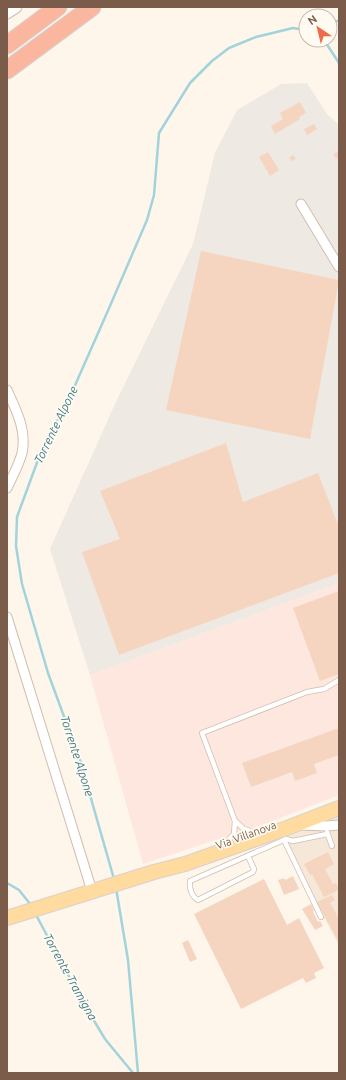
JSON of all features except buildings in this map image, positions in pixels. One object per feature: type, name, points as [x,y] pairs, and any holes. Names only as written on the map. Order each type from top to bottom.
[{"type":"highway","points":[[7,45],[58,7]]},
{"type":"highway","points":[[7,70],[92,7]]},
{"type":"main road","name":"Via Villanova","points":[[147,874],[183,858],[319,809],[337,810]]},
{"type":"main road","name":"Via Villanova","points":[[8,918],[44,905],[147,874],[284,836],[299,821],[337,810]]},
{"type":"street","points":[[7,14],[16,7]]},
{"type":"street","points":[[301,204],[339,267]]},
{"type":"street","points":[[7,390],[21,421],[23,437],[22,453],[7,488]]},
{"type":"street","points":[[7,617],[99,889]]},
{"type":"street","points":[[299,821],[327,830],[339,825]]},
{"type":"lane","points":[[226,842],[234,834],[235,821],[202,733],[306,692],[324,689],[339,680]]},
{"type":"lane","points":[[235,821],[244,828],[253,832]]},
{"type":"lane","points":[[284,836],[293,841],[327,830],[332,846]]},
{"type":"lane","points":[[248,856],[254,869],[253,872],[198,900],[195,898],[189,886],[190,881],[248,856],[284,836]]},
{"type":"lane","points":[[284,836],[321,917]]},
{"type":"shaded area","points":[[307,83],[327,114],[339,125],[339,583],[90,675],[50,549],[114,406],[193,244],[215,153],[237,110],[281,84]]},
{"type":"shaded area","points":[[339,583],[339,795],[270,822],[143,864],[90,675]]},
{"type":"shaded area","points":[[339,815],[339,945],[281,840]]},
{"type":"waterway","name":"Torrente Alpone","points":[[114,879],[80,760],[48,673],[22,584],[16,546],[17,517],[42,449],[69,399],[147,220],[154,195],[159,133],[190,83],[212,61],[229,48],[256,37],[293,28],[298,29]]},
{"type":"waterway","name":"Torrente Alpone","points":[[329,48],[339,63]]},
{"type":"waterway","name":"Torrente Tramigna","points":[[7,883],[19,890],[31,905]]},
{"type":"waterway","name":"Torrente Alpone","points":[[116,888],[128,960],[138,1073]]},
{"type":"waterway","name":"Torrente Tramigna","points":[[35,913],[81,999],[105,1039],[133,1073]]}]
